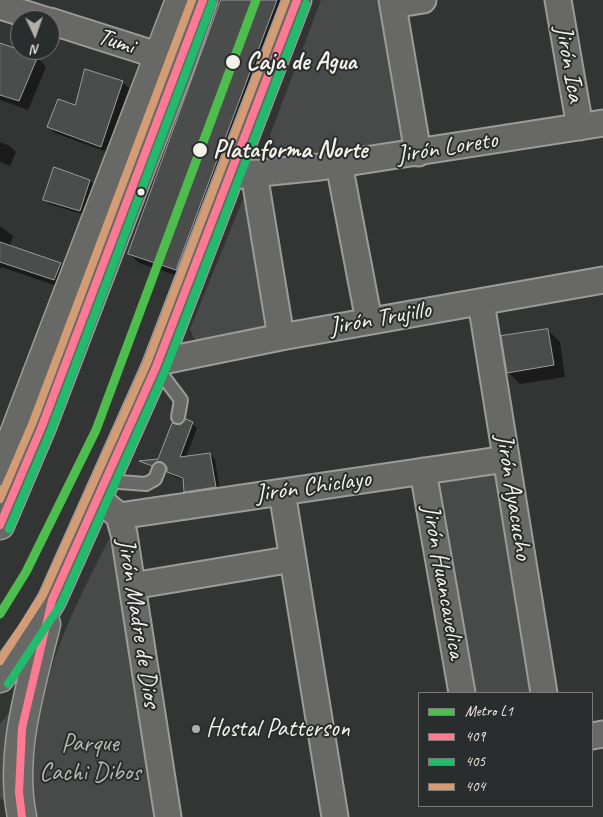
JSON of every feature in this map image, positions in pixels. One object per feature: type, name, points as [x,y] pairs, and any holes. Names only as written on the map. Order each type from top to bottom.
[{"type":"main road","points":[[0,525],[42,426],[170,60],[180,0]]},
{"type":"main road","points":[[0,471],[170,60],[203,0]]},
{"type":"main road","points":[[0,678],[32,633],[52,600],[108,498],[157,364],[242,174],[297,0]]},
{"type":"main road","points":[[22,817],[19,792],[22,728],[52,600]]},
{"type":"street","points":[[418,153],[393,3],[423,0]]},
{"type":"street","name":"Jirón Ica","points":[[558,0],[592,125]]},
{"type":"street","points":[[0,6],[13,10]]},
{"type":"street","name":"Tumi","points":[[60,25],[170,60]]},
{"type":"street","name":"Jirón Loreto","points":[[242,174],[339,164],[418,153],[592,125]]},
{"type":"street","points":[[339,164],[368,322]]},
{"type":"street","points":[[242,174],[281,337]]},
{"type":"street","name":"Jirón Trujillo","points":[[157,364],[281,337],[603,280]]},
{"type":"street","name":"Jirón Ayacucho","points":[[481,302],[544,692]]},
{"type":"street","name":"Jirón Chiclayo","points":[[108,498],[282,492],[506,459]]},
{"type":"street","name":"Jirón Huancavelica","points":[[423,471],[462,692]]},
{"type":"street","points":[[282,492],[335,817]]},
{"type":"street","name":"Jirón Madre de Dios","points":[[108,498],[132,586],[168,817]]},
{"type":"street","points":[[132,586],[293,559]]},
{"type":"lane","points":[[157,364],[181,400],[182,408],[178,417]]},
{"type":"lane","points":[[108,498],[155,479],[159,469]]},
{"type":"green space","points":[[321,0],[384,0],[404,140],[342,153],[307,157],[282,154],[274,146],[270,135]]},
{"type":"green space","points":[[248,187],[274,331],[201,343],[194,338],[190,329]]},
{"type":"green space","points":[[496,472],[535,692],[467,692],[432,484]]},
{"type":"green space","name":"Parque Cachi Dibos","points":[[109,539],[114,550],[156,817],[31,817],[31,785],[43,700],[49,674],[69,621]]},
{"type":"green space","points":[[22,696],[8,805],[0,798],[0,724]]},
{"type":"building","points":[[221,0],[277,0],[176,270],[128,254]]},
{"type":"building","points":[[0,43],[10,46],[10,60],[36,60],[19,101],[0,95]]},
{"type":"building","points":[[85,69],[123,81],[101,147],[47,127],[58,99],[75,105]]},
{"type":"building","points":[[54,167],[90,180],[80,211],[43,200]]},
{"type":"building","points":[[0,242],[61,263],[54,280],[0,262]]},
{"type":"building","points":[[548,329],[554,365],[507,373],[501,336]]},
{"type":"building","points":[[186,419],[193,422],[180,457],[210,453],[216,487],[184,492],[183,478],[167,472],[167,467],[162,462],[157,461],[152,466],[139,461],[158,459],[172,423],[180,425]]},
{"type":"metro line","name":"L1","points":[[0,614],[26,572],[96,430],[256,0]]},
{"type":"transit line","name":"404","points":[[0,499],[33,422],[192,0]]},
{"type":"transit line","name":"409","points":[[0,525],[42,426],[203,0]]},
{"type":"transit line","name":"404","points":[[0,661],[43,595],[147,363],[286,0]]},
{"type":"transit line","name":"409","points":[[22,817],[19,792],[22,728],[52,600],[156,367],[297,0]]},
{"type":"transit line","name":"405","points":[[9,529],[51,430],[212,3]]},
{"type":"transit line","name":"405","points":[[8,684],[61,604],[165,371],[306,4]]},
{"type":"place","name":"Caja de Agua","points":[[233,62]]},
{"type":"place","name":"Plataforma Norte","points":[[200,150]]},
{"type":"place","name":"Hostal Patterson","points":[[196,729]]}]
